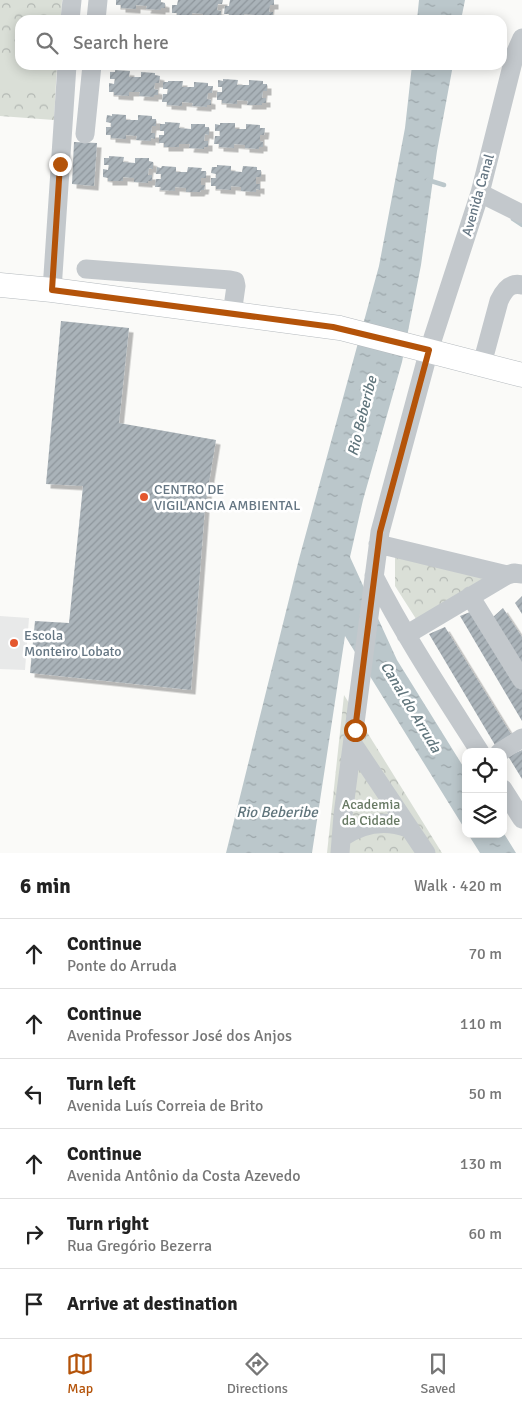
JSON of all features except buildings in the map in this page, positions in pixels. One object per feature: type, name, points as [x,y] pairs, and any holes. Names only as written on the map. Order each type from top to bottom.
[{"type":"main road","points":[[0,285],[52,290],[336,328],[423,348],[522,375]]},
{"type":"street","points":[[70,15],[72,0]]},
{"type":"street","points":[[96,15],[98,0]]},
{"type":"street","name":"Avenida Canal","points":[[340,846],[380,532],[423,348],[480,193],[515,54],[522,38]]},
{"type":"street","points":[[52,290],[67,70]]},
{"type":"street","points":[[85,134],[91,70]]},
{"type":"street","points":[[480,193],[522,214]]},
{"type":"street","points":[[86,269],[234,281],[236,286],[232,314]]},
{"type":"street","points":[[482,364],[502,293],[509,286],[522,285]]},
{"type":"street","points":[[378,544],[514,575]]},
{"type":"street","points":[[406,634],[470,596],[514,575]]},
{"type":"street","points":[[374,576],[392,611],[477,748]]},
{"type":"street","points":[[470,596],[522,680]]},
{"type":"street","points":[[354,737],[408,828],[426,853]]},
{"type":"street","points":[[506,748],[522,738]]},
{"type":"street","points":[[506,793],[522,819]]},
{"type":"street","points":[[340,846],[353,829],[364,825],[398,824],[408,828]]},
{"type":"shaded area","name":"Escola Monteiro Lobato","points":[[0,616],[29,618],[25,670],[0,669]]},
{"type":"green space","points":[[0,0],[62,0],[61,15],[15,15],[15,70],[57,70],[54,120],[0,116]]},
{"type":"green space","points":[[0,56],[15,58],[15,70],[52,70],[50,94],[0,89]]},
{"type":"green space","points":[[395,552],[496,577],[418,622],[395,586]]},
{"type":"green space","name":"Academia da Cidade","points":[[344,695],[442,853],[327,853]]},
{"type":"water","points":[[419,0],[465,0],[462,15],[418,15]]},
{"type":"water","name":"Rio Beberibe","points":[[411,70],[452,70],[437,151],[421,265],[402,362],[363,500],[350,557],[397,660],[462,765],[462,825],[345,636],[312,853],[226,853],[299,559],[379,266],[405,128]]},
{"type":"water","points":[[471,838],[507,838],[516,853],[480,853]]},
{"type":"waterway","points":[[428,180],[444,185]]},
{"type":"waterway","points":[[513,219],[522,225]]},
{"type":"place","name":"CENTRO DE VIGILANCIA AMBIENTAL","points":[[144,497]]},
{"type":"place","name":"Escola Monteiro Lobato","points":[[14,643]]},
{"type":"route","points":[[60,164],[52,290],[340,328],[429,350],[380,532],[355,730]]},
{"type":"water label","name":"Canal do Arruda","points":[[411,707]]}]
